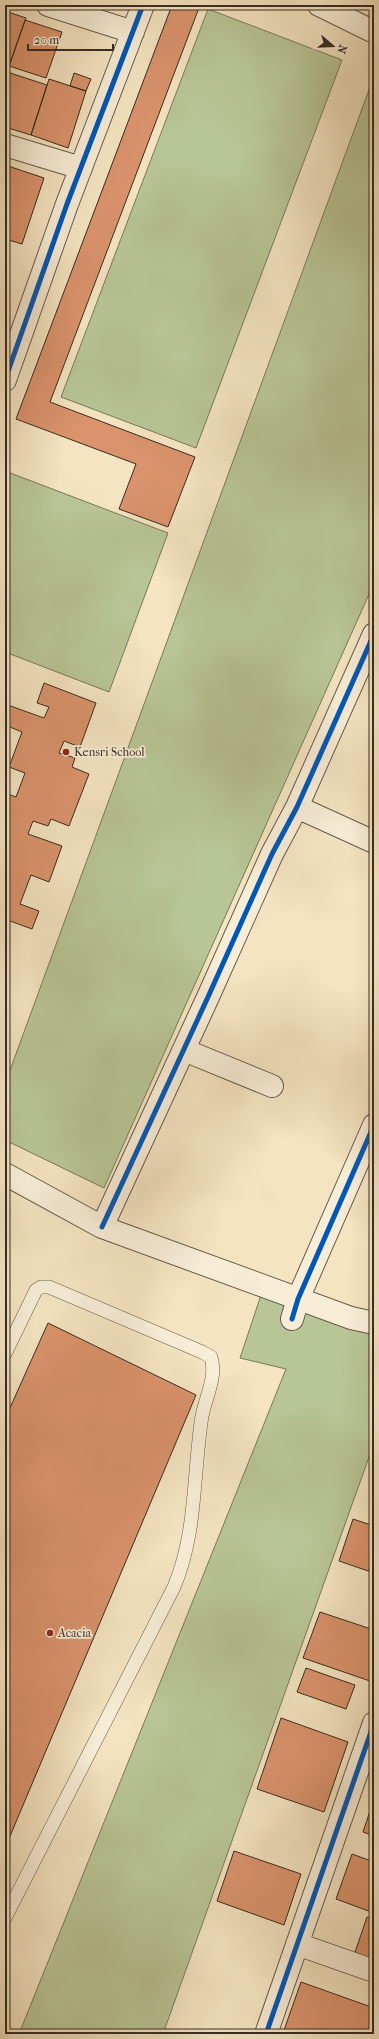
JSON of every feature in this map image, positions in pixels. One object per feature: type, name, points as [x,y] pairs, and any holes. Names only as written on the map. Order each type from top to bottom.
[{"type":"street","points":[[48,5],[133,32]]},
{"type":"street","points":[[5,380],[11,345],[143,5]]},
{"type":"street","points":[[319,5],[374,32]]},
{"type":"street","points":[[5,146],[81,168]]},
{"type":"street","points":[[102,1227],[184,1050],[272,854],[297,807],[374,634]]},
{"type":"street","points":[[297,807],[374,842]]},
{"type":"street","points":[[184,1050],[272,1086]]},
{"type":"street","points":[[295,1309],[374,1125]]},
{"type":"street","points":[[5,1174],[102,1227],[295,1309],[374,1323]]},
{"type":"street","points":[[266,2034],[297,1944],[367,1764],[374,1723]]},
{"type":"street","points":[[297,1944],[374,1971]]},
{"type":"lane","points":[[5,1354],[36,1290],[41,1287],[49,1287],[202,1352],[211,1357],[214,1367],[202,1416],[189,1538],[183,1566],[174,1587],[5,1918]]},
{"type":"green space","points":[[208,9],[342,60],[196,448],[61,397]]},
{"type":"green space","points":[[374,76],[374,583],[104,1188],[5,1140],[5,1084]]},
{"type":"green space","points":[[5,471],[168,533],[109,692],[5,652]]},
{"type":"green space","points":[[261,1295],[374,1328],[374,1443],[163,2034],[19,2034],[286,1369],[240,1358]]},
{"type":"building","points":[[172,5],[200,5],[50,402],[195,457],[168,527],[119,509],[136,464],[16,419]]},
{"type":"building","points":[[5,11],[26,18],[7,72],[5,71]]},
{"type":"building","points":[[25,20],[62,32],[46,78],[9,66]]},
{"type":"building","points":[[7,72],[47,85],[31,135],[5,127],[5,79]]},
{"type":"building","points":[[74,73],[91,79],[86,91],[70,86]]},
{"type":"building","points":[[49,79],[86,91],[68,148],[31,135]]},
{"type":"building","points":[[5,165],[44,178],[22,244],[5,239]]},
{"type":"building","points":[[44,683],[96,703],[80,747],[64,741],[59,753],[75,758],[72,767],[89,774],[69,826],[51,819],[48,826],[33,821],[28,834],[62,846],[49,882],[31,875],[20,904],[39,911],[32,929],[10,921],[8,926],[5,925],[5,793],[16,797],[25,773],[9,767],[22,732],[5,725],[5,704],[44,718],[49,707],[37,703]]},
{"type":"building","name":"Acacia","points":[[48,1323],[196,1395],[5,1848],[5,1419]]},
{"type":"building","points":[[353,1519],[374,1526],[374,1573],[339,1561]]},
{"type":"building","points":[[320,1612],[374,1630],[374,1670],[370,1681],[303,1658]]},
{"type":"building","points":[[306,1668],[355,1685],[346,1709],[297,1692]]},
{"type":"building","points":[[281,1718],[348,1742],[324,1812],[257,1789]]},
{"type":"building","points":[[374,1802],[374,1836],[363,1832]]},
{"type":"building","points":[[234,1851],[301,1874],[284,1925],[217,1901]]},
{"type":"building","points":[[352,1854],[374,1862],[374,1913],[336,1899]]},
{"type":"building","points":[[367,1917],[374,1919],[374,1965],[353,1958]]},
{"type":"building","points":[[301,1982],[374,2008],[374,2034],[283,2033]]},
{"type":"cycle path","points":[[5,380],[67,204],[143,5]]},
{"type":"cycle path","points":[[102,1227],[272,854],[297,807],[374,634]]},
{"type":"cycle path","points":[[292,1319],[298,1299],[374,1125]]},
{"type":"cycle path","points":[[266,2034],[374,1723]]},
{"type":"place","name":"Kensri School","points":[[66,752]]},
{"type":"place","name":"Acacia","points":[[50,1633]]}]
